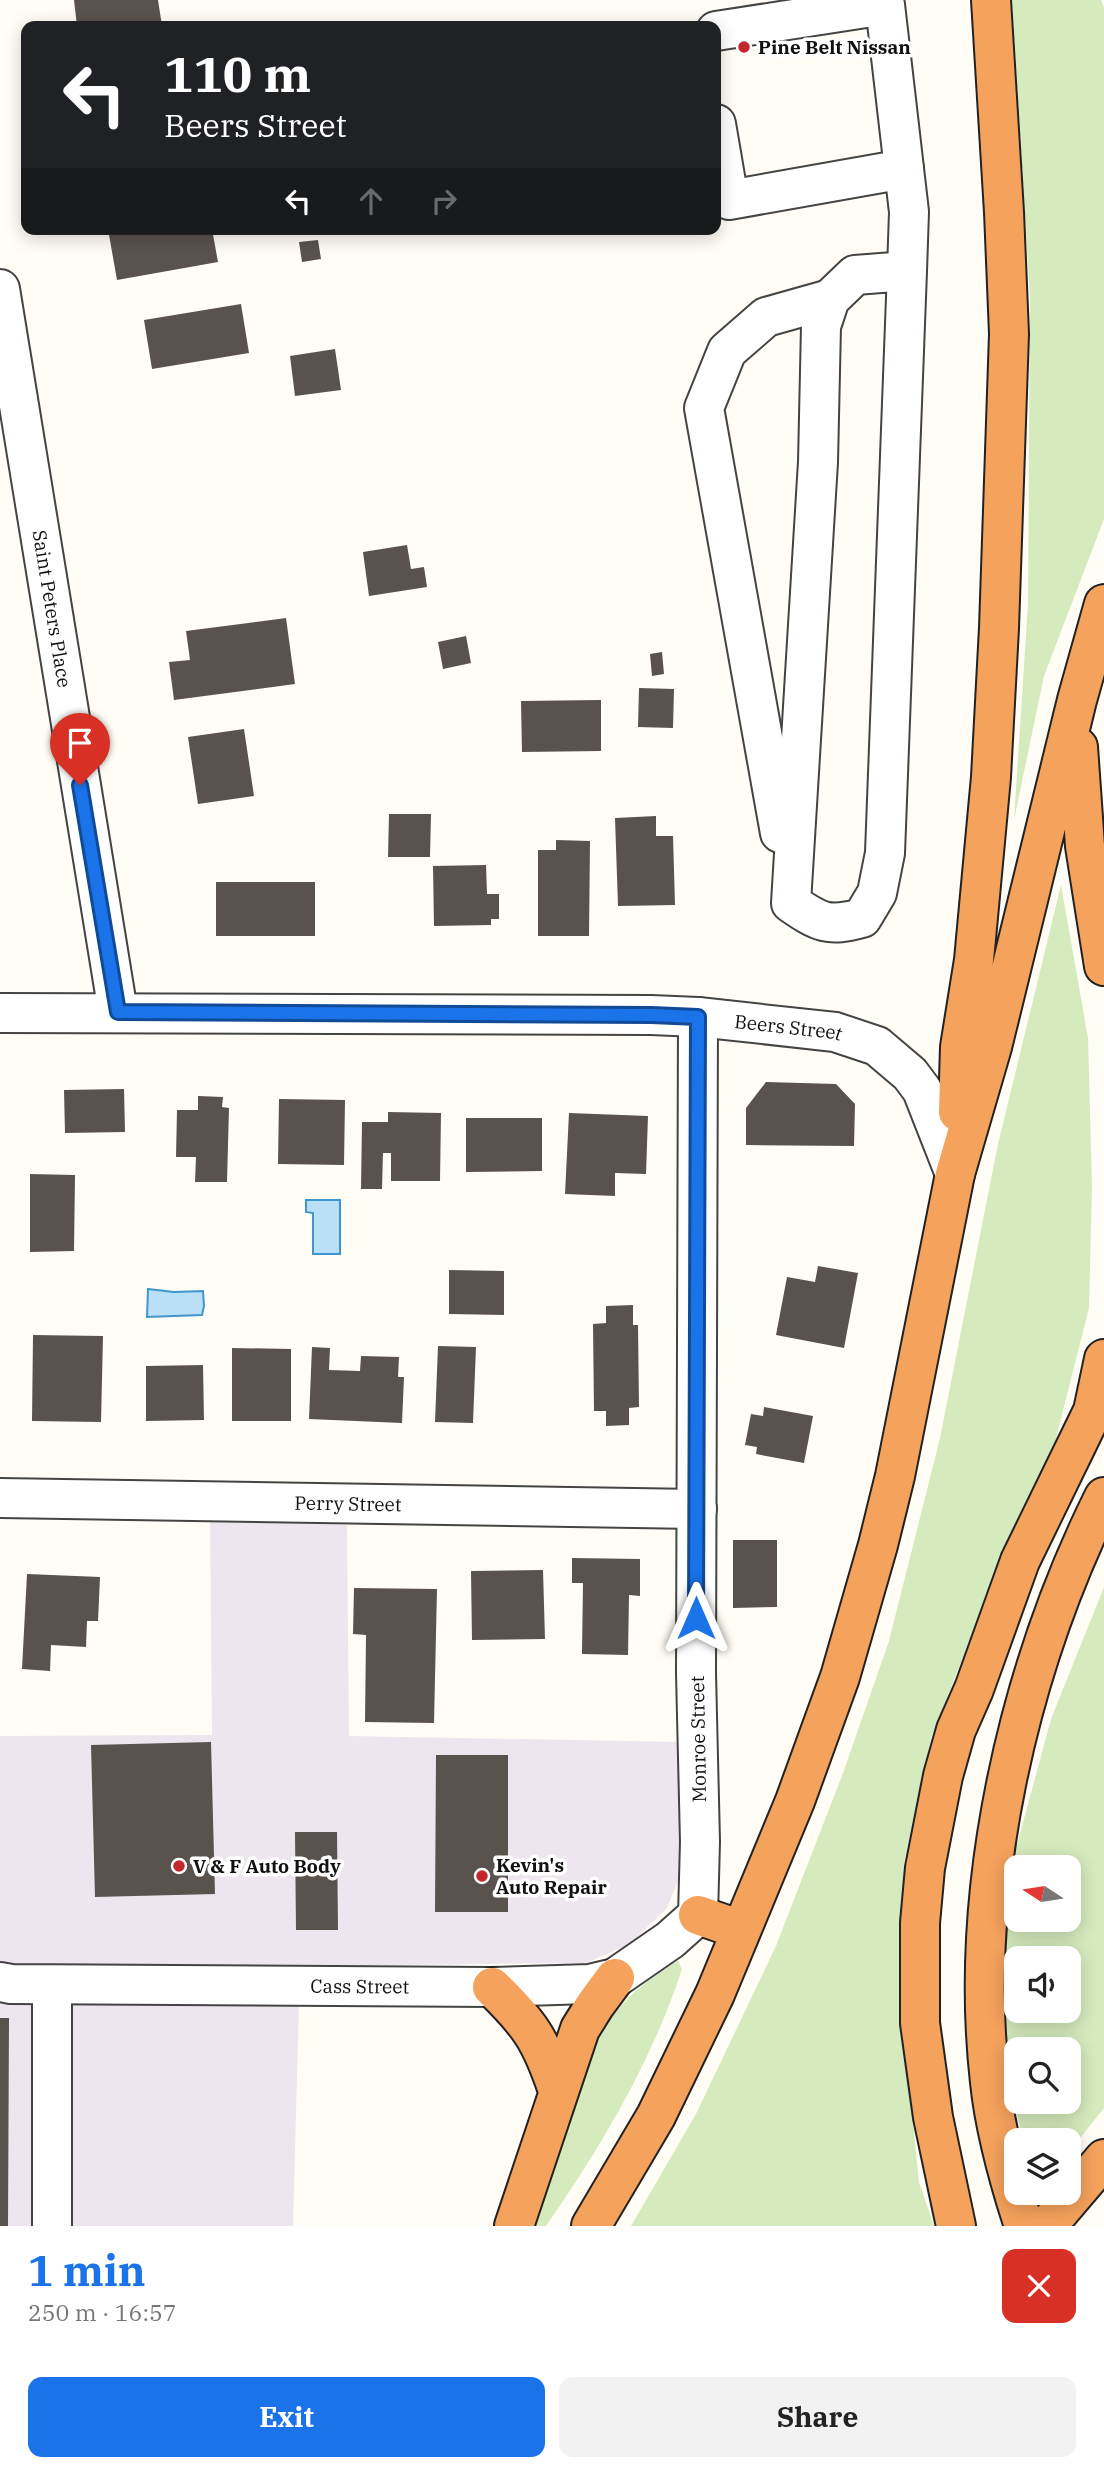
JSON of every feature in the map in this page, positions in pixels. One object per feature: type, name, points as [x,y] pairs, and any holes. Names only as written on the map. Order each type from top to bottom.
[{"type":"highway","points":[[955,1174],[960,1047],[974,960],[990,777],[999,628],[1009,347],[991,0]]},
{"type":"highway","points":[[591,2226],[661,2105],[704,2017],[817,1741],[859,1612],[881,1534],[909,1413],[955,1174],[992,1047],[1077,700],[1104,604]]},
{"type":"highway","points":[[1077,700],[1079,782],[1085,846],[1104,966]]},
{"type":"highway","points":[[956,2226],[933,2117],[920,2023],[920,1923],[924,1882],[943,1776],[956,1731],[1020,1561],[1093,1411],[1104,1359]]},
{"type":"highway","points":[[974,1689],[1021,1604],[1104,1434]]},
{"type":"highway","points":[[1024,2226],[1005,2162],[990,2083],[986,1940],[996,1838],[1031,1682],[1083,1544],[1104,1497]]},
{"type":"highway","points":[[698,1915],[741,1930]]},
{"type":"highway","points":[[514,2226],[580,2029],[615,1978]]},
{"type":"highway","points":[[492,1987],[528,2023],[539,2041],[558,2091]]},
{"type":"highway","points":[[1047,2226],[1104,2159]]},
{"type":"street","points":[[721,30],[895,2],[904,169],[909,212],[907,271],[885,853],[877,893],[862,919],[838,925],[811,917],[791,904],[818,462],[821,326],[830,299],[855,275],[907,271]]},
{"type":"street","points":[[721,153],[729,200],[904,169]]},
{"type":"street","name":"Saint Peters Place","points":[[0,289],[118,1012]]},
{"type":"street","points":[[791,897],[704,408],[727,351],[737,342],[766,317],[830,299]]},
{"type":"street","name":"Beers Street","points":[[0,1013],[651,1015],[698,1017],[835,1032],[877,1046],[910,1074],[922,1090],[955,1174]]},
{"type":"street","name":"Monroe Street","points":[[698,1017],[698,1915]]},
{"type":"street","name":"Perry Street","points":[[0,1498],[697,1509]]},
{"type":"street","name":"Cass Street","points":[[0,1982],[492,1987],[579,1985],[615,1978],[670,1940],[698,1915]]},
{"type":"street","points":[[52,1984],[52,2226]]},
{"type":"shaded area","points":[[210,1521],[347,1525],[349,1736],[682,1742],[680,1876],[667,1908],[630,1944],[586,1963],[300,1966],[293,2226],[0,2226],[0,1736],[212,1735]]},
{"type":"green space","points":[[1012,0],[1101,0],[1104,7],[1104,519],[1044,676],[1014,820],[1028,604],[1030,298]]},
{"type":"green space","points":[[1061,885],[1088,1038],[1092,1186],[1089,1308],[1053,1450],[998,1569],[931,1738],[904,1863],[904,2031],[919,2182],[934,2226],[631,2226],[696,2114],[776,1946],[843,1773],[889,1641],[940,1438],[998,1144]]},
{"type":"green space","points":[[1104,1587],[1104,2108],[1081,2137],[1081,2128],[1020,2128],[1017,2114],[1081,2114],[1081,2037],[1007,2037],[1006,2023],[1081,2023],[1081,1946],[1006,1946],[1005,1932],[1082,1932],[1082,1855],[1014,1855],[1051,1719]]},
{"type":"green space","points":[[678,1961],[682,1969],[670,2003],[623,2102],[546,2226],[532,2226],[589,2056],[597,2040],[615,2013],[637,1990]]},
{"type":"water","points":[[306,1200],[340,1200],[340,1254],[313,1254],[313,1213],[306,1212]]},
{"type":"water","points":[[148,1289],[203,1291],[202,1315],[147,1317]]},
{"type":"building","points":[[74,0],[158,0],[161,21],[76,21]]},
{"type":"building","points":[[109,235],[213,235],[218,262],[117,280]]},
{"type":"building","points":[[318,240],[321,259],[302,262],[299,242]]},
{"type":"building","points":[[241,304],[249,353],[152,369],[144,320]]},
{"type":"building","points":[[335,349],[341,390],[295,396],[290,356]]},
{"type":"building","points":[[407,545],[411,569],[424,567],[427,587],[369,596],[363,552]]},
{"type":"building","points":[[286,618],[295,684],[174,700],[169,662],[190,660],[186,631]]},
{"type":"building","points":[[466,636],[471,663],[443,669],[438,642]]},
{"type":"building","points":[[662,652],[664,674],[652,676],[650,654]]},
{"type":"building","points":[[639,688],[674,689],[673,728],[638,727]]},
{"type":"building","points":[[601,700],[601,751],[522,752],[521,701]]},
{"type":"building","points":[[244,729],[254,796],[198,804],[188,737]]},
{"type":"building","points":[[389,814],[431,814],[430,857],[388,857]]},
{"type":"building","points":[[656,816],[656,836],[673,836],[675,905],[618,906],[615,818]]},
{"type":"building","points":[[556,840],[590,841],[589,936],[538,936],[538,850],[556,850]]},
{"type":"building","points":[[486,865],[487,894],[499,894],[499,919],[491,919],[491,925],[434,926],[433,866]]},
{"type":"building","points":[[216,882],[315,882],[315,936],[216,936]]},
{"type":"building","points":[[766,1082],[836,1084],[855,1104],[854,1146],[746,1145],[746,1108]]},
{"type":"building","points":[[124,1089],[125,1132],[65,1133],[64,1090]]},
{"type":"building","points":[[198,1096],[223,1097],[222,1107],[229,1108],[227,1182],[195,1182],[196,1157],[176,1157],[177,1110],[198,1110]]},
{"type":"building","points":[[279,1099],[345,1100],[344,1165],[278,1164]]},
{"type":"building","points":[[388,1112],[441,1113],[440,1181],[391,1181],[391,1153],[383,1153],[382,1189],[361,1189],[362,1122],[388,1122]]},
{"type":"building","points":[[569,1113],[648,1116],[646,1174],[615,1173],[615,1196],[565,1194]]},
{"type":"building","points":[[466,1118],[542,1118],[542,1171],[466,1172]]},
{"type":"building","points":[[30,1174],[75,1175],[74,1251],[30,1252]]},
{"type":"building","points":[[818,1266],[858,1273],[844,1348],[776,1335],[787,1277],[815,1282]]},
{"type":"building","points":[[449,1270],[504,1271],[504,1315],[449,1314]]},
{"type":"building","points":[[633,1305],[633,1325],[638,1325],[639,1407],[629,1408],[629,1425],[606,1426],[606,1411],[594,1411],[593,1324],[606,1323],[606,1306]]},
{"type":"building","points":[[33,1335],[103,1336],[101,1422],[32,1421]]},
{"type":"building","points":[[438,1346],[476,1347],[473,1423],[435,1422]]},
{"type":"building","points":[[312,1347],[330,1348],[329,1370],[360,1371],[361,1356],[399,1357],[398,1377],[404,1377],[402,1423],[309,1419]]},
{"type":"building","points":[[232,1348],[291,1349],[291,1421],[232,1421]]},
{"type":"building","points":[[203,1365],[204,1420],[146,1421],[146,1366]]},
{"type":"building","points":[[764,1407],[813,1416],[804,1463],[756,1454],[757,1447],[745,1445],[751,1414],[763,1416]]},
{"type":"building","points":[[733,1540],[777,1540],[777,1607],[733,1608]]},
{"type":"building","points":[[572,1558],[640,1559],[640,1596],[629,1595],[628,1655],[582,1654],[583,1583],[572,1583]]},
{"type":"building","points":[[543,1570],[545,1639],[472,1640],[471,1571]]},
{"type":"building","points":[[27,1574],[100,1577],[98,1621],[87,1621],[86,1647],[51,1645],[50,1671],[22,1669]]},
{"type":"building","points":[[354,1588],[437,1589],[434,1723],[365,1722],[366,1635],[353,1634]]},
{"type":"building","points":[[211,1742],[215,1894],[95,1897],[91,1745]]},
{"type":"building","points":[[436,1755],[508,1755],[508,1912],[435,1912]]},
{"type":"building","points":[[295,1832],[337,1832],[338,1930],[296,1930]]},
{"type":"building","points":[[0,2018],[9,2018],[8,2226],[0,2226]]},
{"type":"place","name":"Pine Belt Nissan","points":[[744,47]]},
{"type":"place","name":"V & F Auto Body","points":[[179,1866]]},
{"type":"place","name":"Kevin's Auto Repair","points":[[482,1876]]},
{"type":"route","points":[[80,785],[118,1012],[698,1017],[696,1618]]}]
